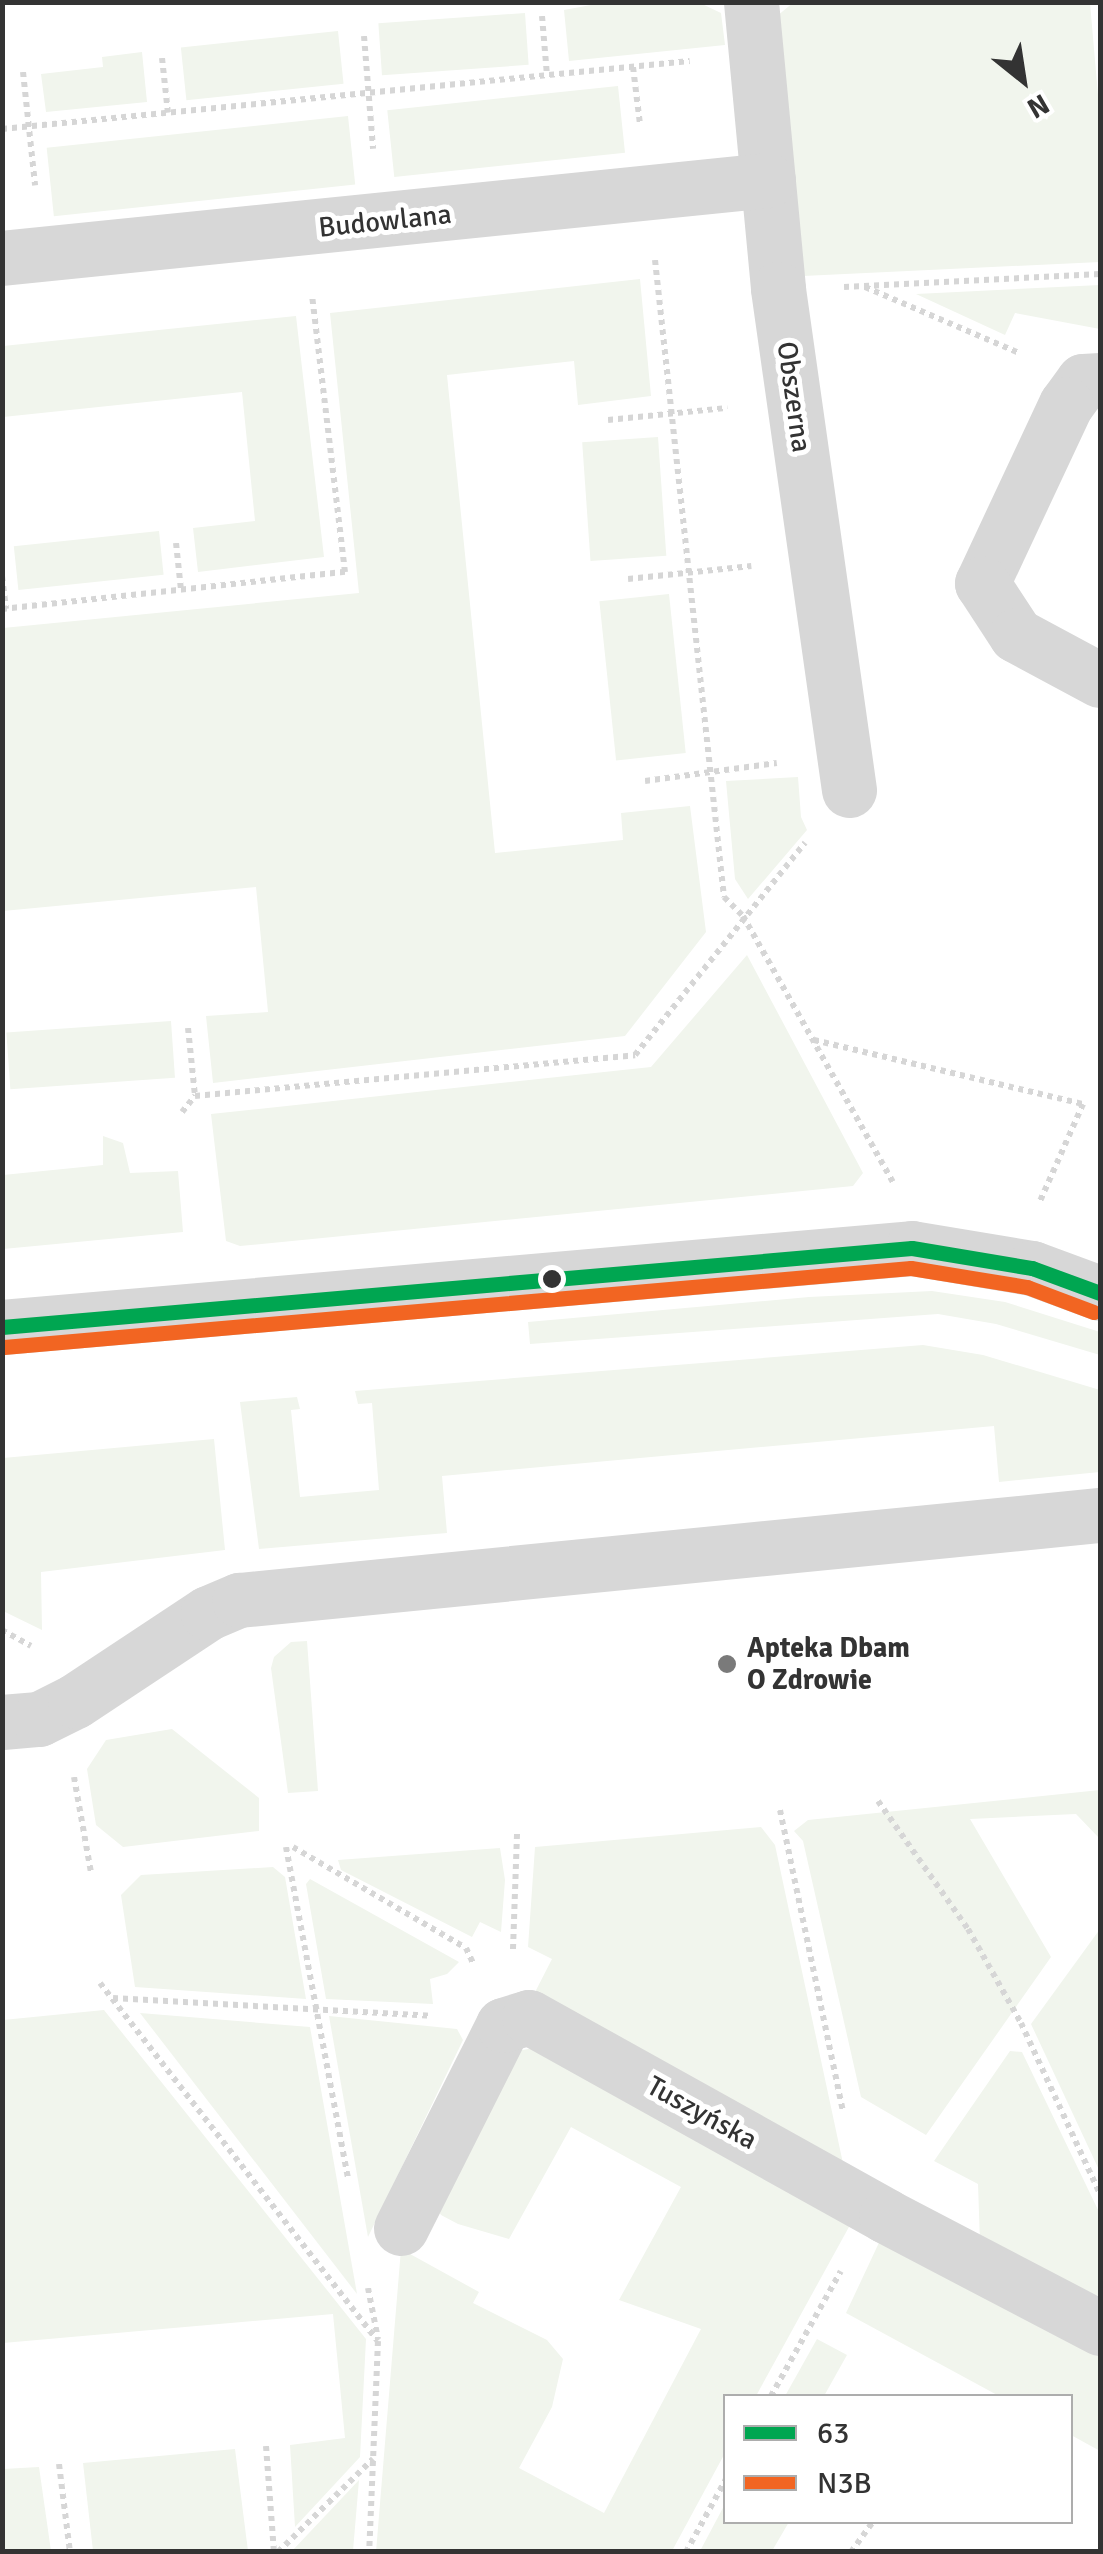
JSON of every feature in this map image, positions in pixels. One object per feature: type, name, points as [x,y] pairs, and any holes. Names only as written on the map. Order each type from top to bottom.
[{"type":"street","name":"Obszerna","points":[[754,28],[778,289],[849,790]]},
{"type":"street","name":"Budowlana","points":[[2,258],[768,180]]},
{"type":"street","points":[[1092,381],[1066,404],[982,583],[1016,635],[1100,680]]},
{"type":"street","points":[[2,1327],[912,1248],[1032,1268],[1100,1293]]},
{"type":"street","points":[[2,1722],[39,1718],[75,1701],[208,1614],[240,1600],[1100,1515]]},
{"type":"street","name":"Tuszyńska","points":[[503,2025],[528,2018],[1100,2328]]},
{"type":"street","points":[[401,2228],[503,2025]]},
{"type":"path","points":[[542,16],[547,76]]},
{"type":"path","points":[[2,129],[633,67],[754,28]]},
{"type":"path","points":[[364,36],[374,161]]},
{"type":"path","points":[[162,58],[168,113]]},
{"type":"path","points":[[633,67],[724,897],[744,916],[933,1252]]},
{"type":"path","points":[[23,72],[37,196]]},
{"type":"path","points":[[2,576],[4,609],[345,572],[304,229]]},
{"type":"path","points":[[778,289],[1100,274]]},
{"type":"path","points":[[864,286],[1092,381]]},
{"type":"path","points":[[608,420],[747,406]]},
{"type":"path","points":[[176,543],[181,590]]},
{"type":"path","points":[[628,579],[762,564]]},
{"type":"path","points":[[645,781],[796,760]]},
{"type":"path","points":[[182,1112],[196,1096],[635,1055],[849,790]]},
{"type":"path","points":[[188,1028],[196,1096]]},
{"type":"path","points":[[813,1040],[1083,1104],[1038,1205]]},
{"type":"path","points":[[878,1801],[968,1929],[1021,2022],[1100,2194]]},
{"type":"path","points":[[772,2394],[868,2205],[780,1810]]},
{"type":"path","points":[[503,2025],[514,1939],[517,1832]]},
{"type":"path","points":[[349,2184],[290,1847],[466,1948],[503,2025]]},
{"type":"path","points":[[100,1984],[378,2340]]},
{"type":"path","points":[[112,1998],[316,2008],[503,2025]]},
{"type":"path","points":[[367,2282],[378,2340],[369,2552]]},
{"type":"path","points":[[266,2446],[276,2552]]},
{"type":"path","points":[[276,2552],[373,2459]]},
{"type":"path","points":[[59,2464],[70,2552]]},
{"type":"path","points":[[686,2552],[723,2484]]},
{"type":"path","points":[[851,2552],[872,2524]]},
{"type":"shaded area","points":[[607,2],[700,3],[721,13],[725,45],[569,61],[564,10]]},
{"type":"shaded area","points":[[794,2],[1090,3],[1100,118],[1100,262],[803,276],[777,16]]},
{"type":"shaded area","points":[[525,13],[529,65],[382,75],[378,23]]},
{"type":"shaded area","points":[[338,31],[344,84],[186,100],[181,48]]},
{"type":"shaded area","points":[[142,52],[147,102],[46,112],[41,74],[103,67],[102,57]]},
{"type":"shaded area","points":[[618,86],[625,153],[394,177],[387,110]]},
{"type":"shaded area","points":[[348,116],[355,185],[54,216],[47,148]]},
{"type":"shaded area","points":[[640,279],[651,396],[578,405],[574,361],[447,375],[495,853],[623,840],[621,813],[690,806],[706,932],[625,1036],[213,1083],[206,1016],[268,1012],[256,887],[3,911],[3,628],[359,593],[330,313]]},
{"type":"shaded area","points":[[1100,285],[1100,329],[1015,313],[1005,335],[916,294]]},
{"type":"shaded area","points":[[296,316],[324,557],[198,572],[193,528],[255,521],[242,392],[3,417],[3,346]]},
{"type":"shaded area","points":[[658,437],[666,556],[590,561],[582,442]]},
{"type":"shaded area","points":[[159,531],[164,575],[18,590],[14,546]]},
{"type":"shaded area","points":[[669,594],[686,753],[616,760],[599,601]]},
{"type":"shaded area","points":[[798,777],[801,817],[807,830],[748,899],[735,879],[726,781]]},
{"type":"shaded area","points":[[747,955],[863,1173],[853,1186],[240,1246],[226,1241],[211,1114],[651,1067]]},
{"type":"shaded area","points":[[171,1021],[175,1078],[10,1089],[6,1033]]},
{"type":"shaded area","points":[[103,1136],[123,1143],[130,1173],[178,1171],[183,1232],[3,1249],[3,1175],[103,1165]]},
{"type":"shaded area","points":[[932,1291],[1005,1302],[1100,1332],[1100,1355],[996,1324],[938,1314],[530,1344],[528,1322],[809,1297]]},
{"type":"shaded area","points":[[923,1345],[983,1355],[1100,1390],[1100,1472],[999,1482],[994,1426],[442,1476],[447,1533],[259,1549],[240,1402],[297,1397],[300,1409],[291,1410],[300,1497],[379,1490],[372,1403],[358,1404],[355,1391]]},
{"type":"shaded area","points":[[214,1439],[225,1550],[41,1572],[42,1630],[3,1611],[3,1458]]},
{"type":"shaded area","points":[[307,1641],[318,1791],[288,1793],[271,1668],[274,1657],[291,1642]]},
{"type":"shaded area","points":[[172,1729],[259,1798],[259,1831],[123,1847],[96,1825],[87,1769],[106,1740]]},
{"type":"shaded area","points":[[1100,1790],[1100,1839],[1076,1814],[970,1819],[1051,1957],[926,2135],[861,2097],[803,1841],[794,1831],[808,1820]]},
{"type":"shaded area","points":[[761,1827],[775,1845],[844,2168],[531,2000],[552,1959],[528,1947],[535,1847]]},
{"type":"shaded area","points":[[500,1848],[505,1880],[501,1932],[480,1922],[472,1937],[341,1870],[338,1860]]},
{"type":"shaded area","points":[[273,1867],[285,1877],[306,1999],[135,1987],[121,1895],[141,1875]]},
{"type":"shaded area","points":[[310,1879],[459,1962],[447,1974],[430,1979],[433,2004],[326,1999],[306,1884]]},
{"type":"shaded area","points":[[1100,1929],[1100,2172],[1031,2024]]},
{"type":"shaded area","points":[[104,2010],[366,2339],[360,2457],[295,2527],[290,2445],[345,2438],[333,2314],[3,2343],[3,2020]]},
{"type":"shaded area","points":[[140,2013],[310,2027],[357,2294]]},
{"type":"shaded area","points":[[329,2016],[457,2029],[463,2040],[368,2237]]},
{"type":"shaded area","points":[[534,2048],[855,2216],[757,2394],[723,2394],[723,2457],[672,2551],[376,2552],[401,2249],[479,2292],[473,2303],[547,2340],[563,2359],[552,2407],[519,2468],[604,2513],[701,2329],[619,2300],[681,2187],[571,2127],[509,2239],[458,2224],[441,2215],[433,2203],[517,2051]]},
{"type":"shaded area","points":[[1010,2051],[1022,2052],[1100,2214],[1100,2291],[1094,2303],[980,2243],[978,2184],[934,2161]]},
{"type":"shaded area","points":[[884,2232],[1100,2350],[1100,2451],[1073,2436],[1073,2394],[995,2394],[846,2313]]},
{"type":"shaded area","points":[[817,2339],[847,2355],[825,2394],[786,2394]]},
{"type":"shaded area","points":[[235,2449],[248,2551],[93,2551],[83,2463]]},
{"type":"shaded area","points":[[39,2467],[51,2551],[3,2551],[3,2469]]},
{"type":"shaded area","points":[[359,2480],[353,2551],[292,2551]]},
{"type":"shaded area","points":[[723,2508],[723,2524],[788,2524],[772,2551],[700,2551]]},
{"type":"transit line","name":"63","points":[[2,1327],[912,1248],[1032,1268],[1100,1293]]},
{"type":"transit line","name":"N3B","points":[[4,1347],[911,1268],[1027,1287],[1093,1312]]},
{"type":"place","name":"Apteka Dbam O Zdrowie","points":[[727,1664]]}]
